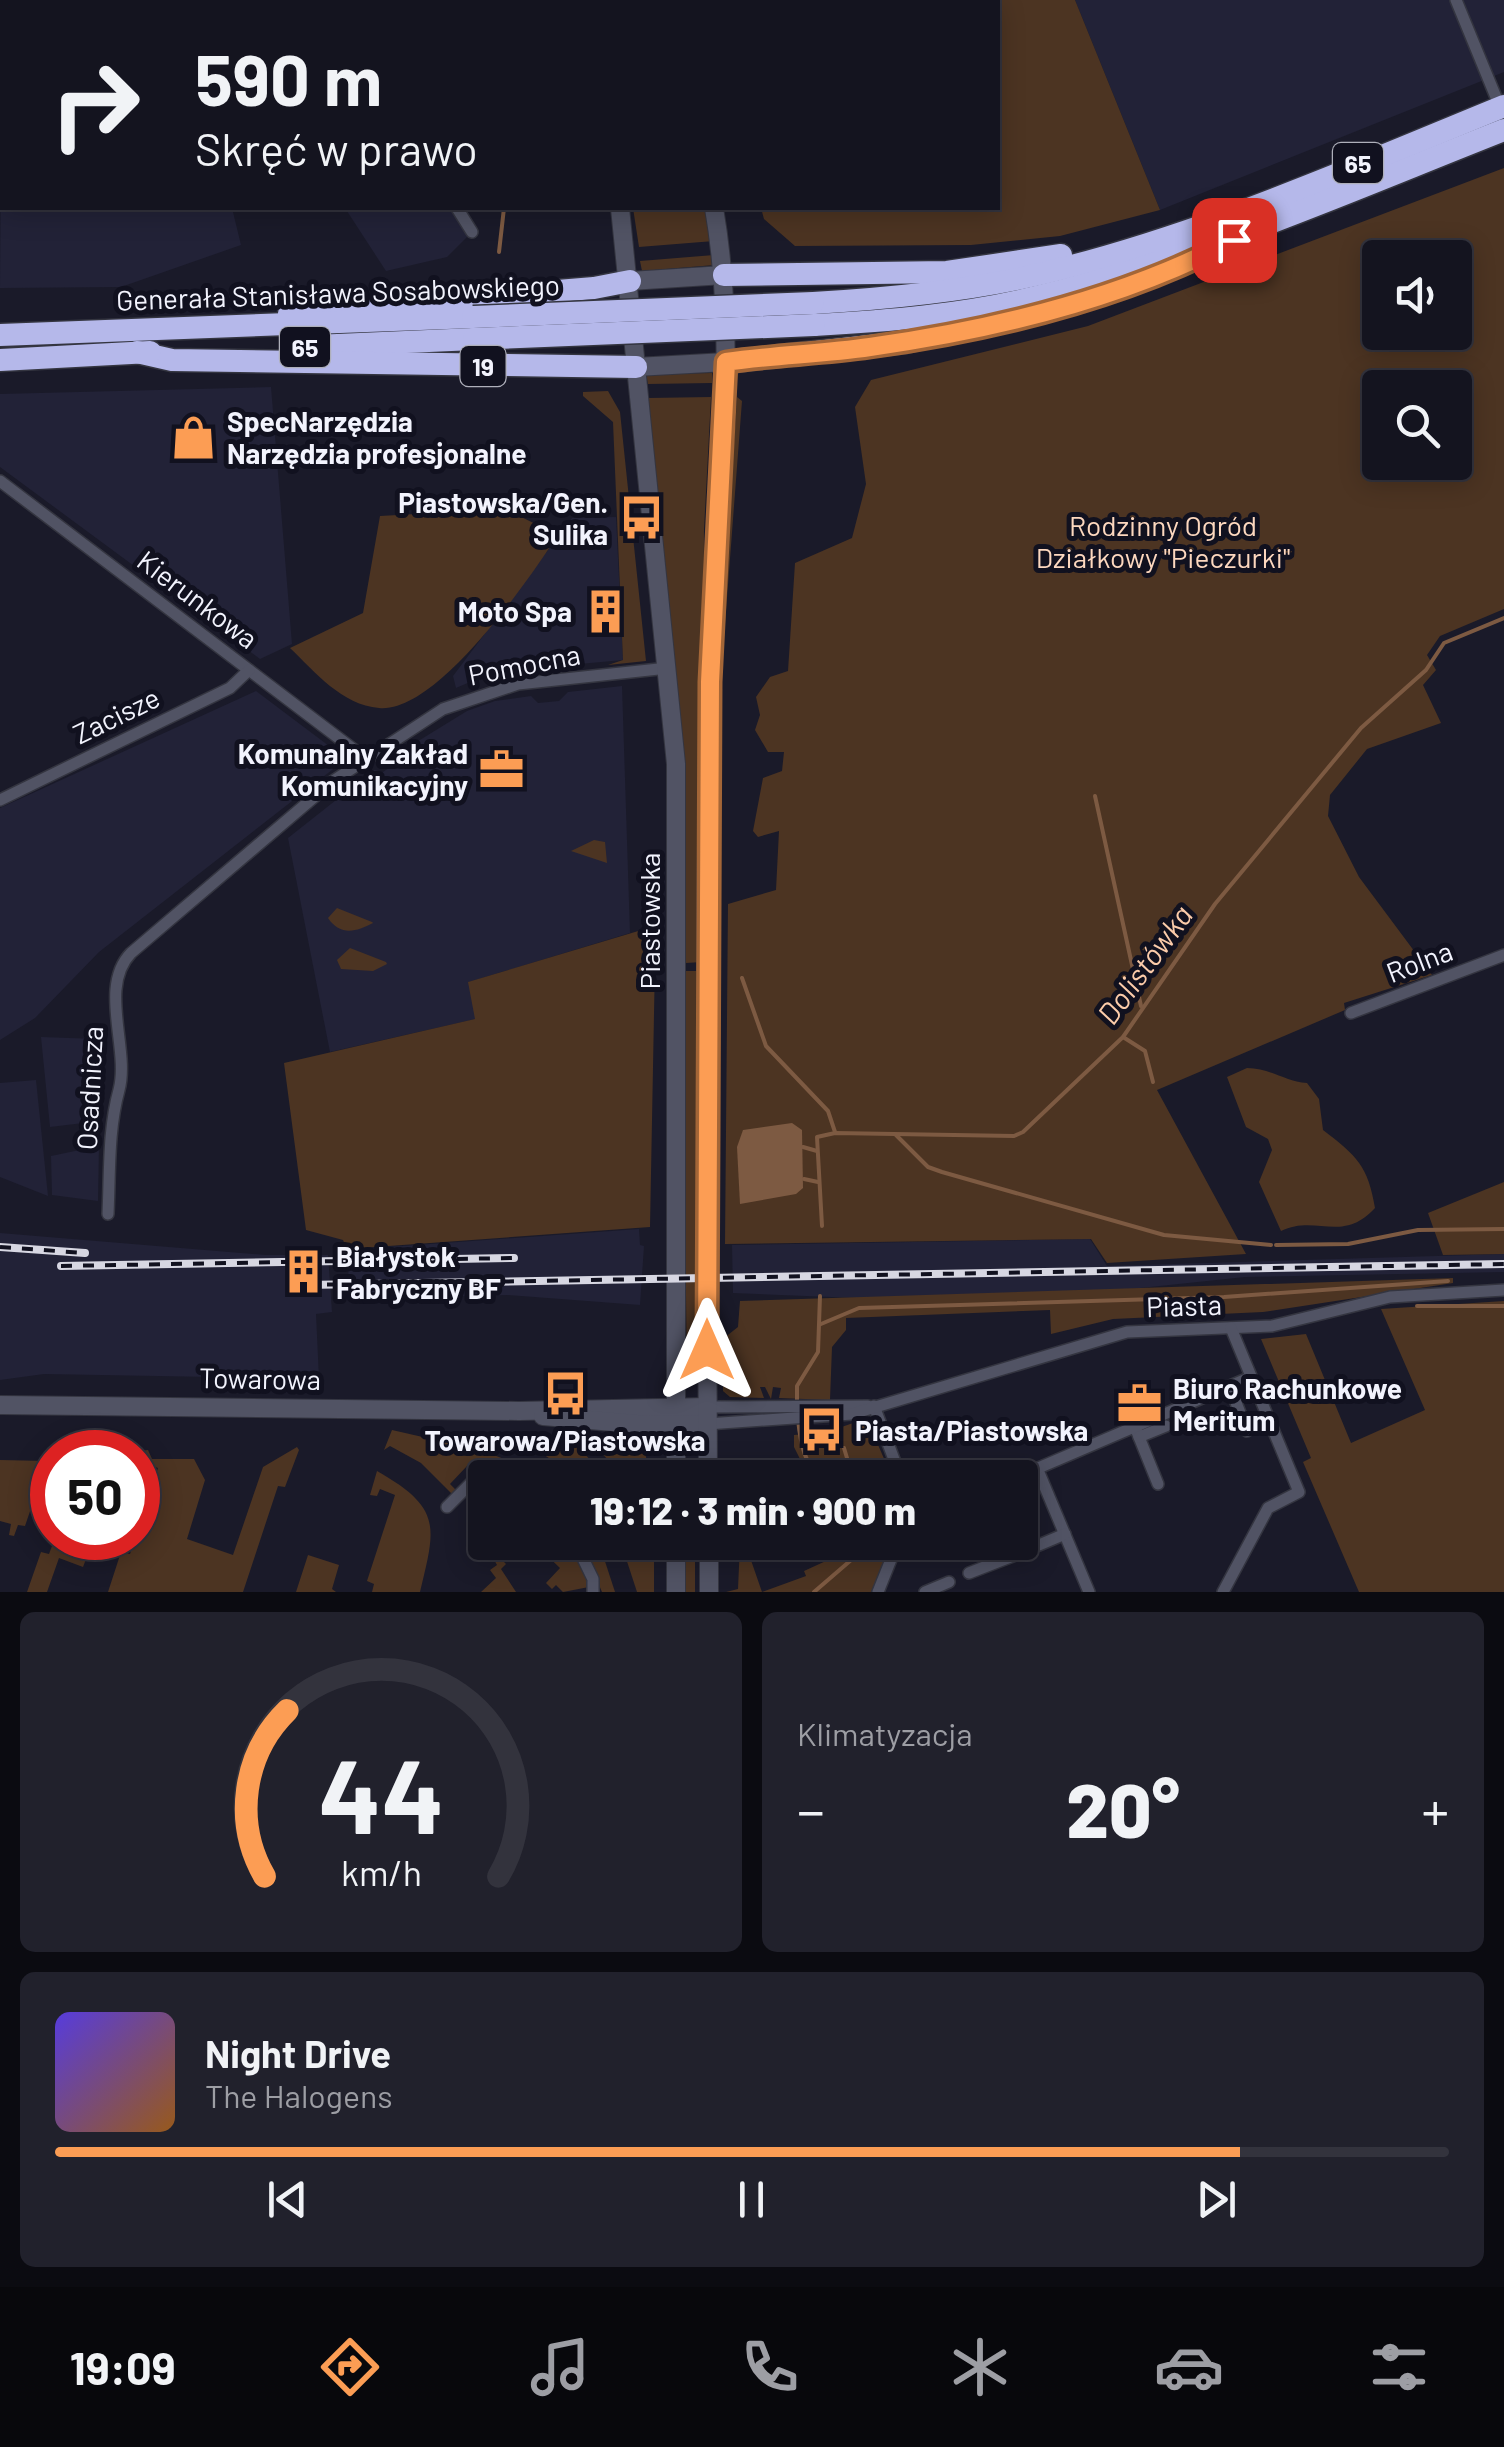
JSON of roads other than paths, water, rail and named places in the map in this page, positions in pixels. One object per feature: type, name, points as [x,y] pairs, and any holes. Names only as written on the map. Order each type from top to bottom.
[{"type":"highway","name":"65","points":[[814,314],[1020,278],[1215,219],[1503,115]]},
{"type":"highway","name":"65","points":[[814,314],[886,321],[1030,299],[1150,265],[1268,223],[1503,115]]},
{"type":"highway","points":[[724,275],[946,272],[1071,253],[1215,219]]},
{"type":"highway","points":[[726,362],[904,342],[1088,298],[1200,258],[1268,223]]},
{"type":"highway","points":[[182,329],[330,308],[594,288],[630,280]]},
{"type":"highway","name":"Generała Stanisława Sosabowskiego","points":[[0,360],[473,328],[814,314]]},
{"type":"highway","name":"Generała Stanisława Sosabowskiego","points":[[0,335],[182,329],[473,328]]},
{"type":"highway","points":[[57,357],[58,333]]},
{"type":"highway","name":"19","points":[[137,352],[172,360],[636,367]]},
{"type":"main road","name":"Piastowska","points":[[620,210],[668,668],[677,800],[676,1460]]},
{"type":"main road","points":[[708,1460],[710,682],[726,362],[724,275],[714,210]]},
{"type":"main road","points":[[630,280],[724,275]]},
{"type":"main road","points":[[636,367],[726,362]]},
{"type":"main road","name":"Towarowa","points":[[0,1405],[615,1414],[675,1406],[707,1416]]},
{"type":"main road","name":"Towarowa","points":[[615,1414],[675,1426],[707,1416]]},
{"type":"main road","points":[[676,1560],[676,1592]]},
{"type":"main road","points":[[708,1560],[709,1592]]},
{"type":"street","points":[[1456,0],[1503,115]]},
{"type":"street","points":[[458,210],[472,232]]},
{"type":"street","name":"Kierunkowa","points":[[0,481],[365,758]]},
{"type":"street","name":"Pomocna","points":[[122,964],[365,758],[443,709],[494,690],[668,668]]},
{"type":"street","name":"Zacisze","points":[[0,800],[230,688],[249,670]]},
{"type":"street","name":"Rolna","points":[[1351,1013],[1504,955]]},
{"type":"street","name":"Osadnicza","points":[[108,1214],[111,1110],[119,1090],[122,964]]},
{"type":"street","name":"Piasta","points":[[707,1416],[812,1414],[873,1406],[1101,1338],[1157,1329],[1301,1322],[1390,1297],[1504,1290]]},
{"type":"street","points":[[1223,1592],[1268,1508],[1299,1492],[1231,1328]]},
{"type":"street","points":[[1038,1468],[1137,1432],[1251,1377]]},
{"type":"street","points":[[1230,1386],[1242,1425]]},
{"type":"street","points":[[873,1406],[894,1460]]},
{"type":"street","points":[[1137,1432],[1166,1426]]},
{"type":"street","points":[[1137,1432],[1158,1484]]},
{"type":"street","points":[[1038,1470],[1089,1592]]},
{"type":"street","points":[[446,1507],[468,1486]]},
{"type":"street","points":[[1039,1545],[1065,1534]]},
{"type":"street","points":[[584,1560],[593,1578],[593,1592]]},
{"type":"street","points":[[878,1592],[891,1560]]},
{"type":"street","points":[[969,1574],[1003,1560]]},
{"type":"street","points":[[925,1592],[949,1582]]},
{"type":"waterway","points":[[499,252],[504,210]]},
{"type":"waterway","name":"Dolistówka","points":[[822,1226],[817,1137],[835,1133],[1014,1136],[1023,1132],[1123,1037],[1215,904],[1361,728],[1426,670],[1444,643],[1504,618]]},
{"type":"waterway","points":[[1095,796],[1141,1006]]},
{"type":"waterway","points":[[742,978],[766,1046],[828,1111],[835,1132]]},
{"type":"waterway","points":[[1123,1037],[1145,1051],[1153,1082]]},
{"type":"waterway","points":[[896,1135],[928,1167],[942,1172],[1164,1235],[1271,1245]]},
{"type":"waterway","points":[[803,1147],[817,1151]]},
{"type":"waterway","points":[[804,1179],[818,1182]]},
{"type":"waterway","points":[[1276,1245],[1348,1244],[1418,1230],[1504,1229]]},
{"type":"waterway","points":[[821,1324],[859,1308],[1224,1297],[1448,1281]]},
{"type":"waterway","name":"Dolistówka","points":[[797,1405],[797,1386],[818,1352],[820,1296]]},
{"type":"waterway","points":[[1417,1306],[1504,1306]]},
{"type":"waterway","name":"Dolistówka","points":[[798,1419],[808,1460]]},
{"type":"waterway","points":[[844,1448],[848,1460]]},
{"type":"waterway","name":"Dolistówka","points":[[814,1592],[851,1560]]},
{"type":"railway","points":[[0,1247],[85,1253]]},
{"type":"railway","points":[[61,1266],[514,1258]]},
{"type":"railway","points":[[305,1285],[1504,1264]]},
{"type":"place","name":"SpecNarzędzia Narzędzia profesjonalne","points":[[194,437]]},
{"type":"place","name":"Piastowska/Gen. Sulika","points":[[641,518]]},
{"type":"place","name":"Moto Spa","points":[[605,611]]},
{"type":"place","name":"Komunalny Zakład Komunikacyjny","points":[[501,769]]},
{"type":"place","name":"Białystok Fabryczny BF","points":[[303,1272]]},
{"type":"place","name":"Towarowa/Piastowska","points":[[565,1394]]},
{"type":"place","name":"Biuro Rachunkowe Meritum","points":[[1140,1404]]},
{"type":"place","name":"Piasta/Piastowska","points":[[822,1430]]},
{"type":"park label","name":"Rodzinny Ogród Działkowy \"Pieczurki\"","points":[[1163,541]]}]
